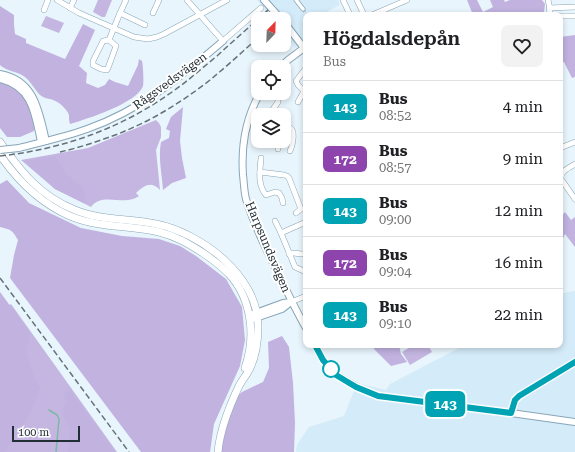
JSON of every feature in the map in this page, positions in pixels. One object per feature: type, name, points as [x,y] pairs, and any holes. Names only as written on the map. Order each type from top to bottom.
[{"type":"main road","points":[[0,142],[21,172],[34,185],[54,200],[92,216],[148,222],[183,232],[224,260],[237,273],[248,291],[254,305],[250,329],[250,349],[242,380],[226,416],[218,452]]},
{"type":"main road","points":[[0,155],[14,175],[41,200],[79,220],[96,224],[160,232],[188,243],[215,261],[229,274],[236,283],[253,316]]},
{"type":"street","points":[[44,10],[48,0]]},
{"type":"street","points":[[57,0],[92,19],[138,38],[148,39],[157,38],[227,0]]},
{"type":"street","points":[[70,8],[74,0]]},
{"type":"street","points":[[109,40],[126,0]]},
{"type":"street","points":[[153,12],[159,0]]},
{"type":"street","points":[[186,0],[223,41],[261,8]]},
{"type":"street","points":[[264,0],[275,12]]},
{"type":"street","points":[[296,0],[303,9]]},
{"type":"street","points":[[343,0],[349,12]]},
{"type":"street","points":[[357,0],[363,12]]},
{"type":"street","points":[[379,12],[408,0]]},
{"type":"street","points":[[548,0],[549,12]]},
{"type":"street","points":[[549,8],[575,7]]},
{"type":"street","points":[[120,13],[144,25]]},
{"type":"street","points":[[563,16],[575,16]]},
{"type":"street","points":[[291,31],[303,46]]},
{"type":"street","points":[[109,40],[116,46],[108,68],[105,70],[96,67],[93,63],[103,41],[109,40]]},
{"type":"street","name":"Rågsvedsvägen","points":[[0,150],[19,148],[89,129],[128,111],[174,82],[223,41]]},
{"type":"street","points":[[288,60],[303,49]]},
{"type":"street","points":[[303,72],[296,81],[303,89]]},
{"type":"street","points":[[0,74],[16,80],[25,86],[33,96],[39,109],[43,142]]},
{"type":"street","points":[[0,79],[16,85],[30,100],[43,142]]},
{"type":"street","points":[[298,102],[303,93]]},
{"type":"street","name":"Harpsundsvägen","points":[[257,100],[251,112],[244,136],[242,157],[244,189],[257,228],[291,302],[303,323]]},
{"type":"street","points":[[274,108],[278,102]]},
{"type":"street","points":[[290,151],[294,133],[291,129]]},
{"type":"street","points":[[563,147],[575,142]]},
{"type":"street","name":"Harpsundsvägen","points":[[261,158],[260,182],[264,193],[266,195],[275,192],[279,193],[283,203]]},
{"type":"street","points":[[563,171],[575,164]]},
{"type":"street","points":[[260,172],[284,175],[289,178],[301,209],[296,213]]},
{"type":"street","points":[[563,182],[575,199]]},
{"type":"street","name":"Harpsundsvägen","points":[[275,221],[295,267],[303,271]]},
{"type":"street","name":"Harpsundsvägen","points":[[281,232],[303,223]]},
{"type":"street","name":"Harpsundsvägen","points":[[289,254],[295,253],[303,255]]},
{"type":"street","points":[[253,316],[281,306],[284,302],[291,302],[303,297]]},
{"type":"street","points":[[317,348],[323,360],[336,375],[356,387],[378,396],[575,422]]},
{"type":"street","points":[[511,413],[515,400],[519,396],[575,362]]},
{"type":"shaded area","points":[[98,0],[112,0],[105,17],[93,12]]},
{"type":"shaded area","points":[[257,0],[338,0],[340,5],[328,12],[303,12],[303,42],[295,48],[291,42],[291,12],[267,12]]},
{"type":"shaded area","points":[[467,0],[477,0],[483,12],[472,12]]},
{"type":"shaded area","points":[[490,0],[504,0],[505,2],[510,0],[542,0],[545,4],[544,12],[483,12],[493,7]]},
{"type":"shaded area","points":[[0,6],[14,15],[15,34],[26,39],[26,43],[65,59],[83,24],[95,30],[79,66],[87,73],[86,83],[98,88],[105,85],[109,79],[128,86],[138,65],[139,59],[142,61],[143,86],[139,92],[131,98],[111,110],[70,124],[69,115],[62,106],[51,99],[41,96],[28,80],[20,74],[0,65]]},
{"type":"shaded area","points":[[46,16],[64,23],[59,33],[41,26]]},
{"type":"shaded area","points":[[575,35],[575,77],[572,78],[563,62],[563,37]]},
{"type":"shaded area","points":[[0,82],[15,88],[28,102],[34,131],[20,137],[7,137],[0,128]]},
{"type":"shaded area","points":[[183,107],[180,141],[186,178],[172,183],[163,190],[160,160],[161,142],[169,138],[170,131],[166,129],[171,117]]},
{"type":"shaded area","points":[[156,120],[161,127],[161,137],[156,150],[160,190],[157,187],[148,185],[136,193],[139,196],[133,199],[101,200],[96,202],[91,207],[55,189],[21,160],[88,148]]},
{"type":"shaded area","points":[[55,156],[65,172],[83,187],[86,203],[55,189],[24,161]]},
{"type":"shaded area","points":[[7,180],[29,203],[81,228],[122,236],[159,239],[180,246],[196,256],[226,279],[242,307],[245,340],[240,366],[214,424],[210,452],[141,452],[10,278],[18,240],[11,231],[0,227],[0,184]]},
{"type":"shaded area","points":[[565,212],[571,220],[575,217],[575,247],[565,234],[563,238],[563,214]]},
{"type":"shaded area","points":[[575,291],[575,452],[296,452],[297,445],[309,427],[344,416],[357,383],[386,390],[390,384],[459,348],[563,348],[563,293]]},
{"type":"shaded area","points":[[0,292],[30,333],[26,351],[34,378],[40,387],[34,405],[15,437],[4,452],[0,452]]},
{"type":"shaded area","points":[[11,304],[117,452],[0,452],[0,311]]},
{"type":"shaded area","points":[[282,336],[289,347],[293,383],[295,423],[294,452],[220,452],[234,400],[242,392],[263,382],[269,368],[268,342]]},
{"type":"shaded area","points":[[400,348],[401,354],[407,362],[391,366],[374,349]]},
{"type":"shaded area","points":[[409,348],[430,348],[432,352],[410,365],[402,352]]},
{"type":"shaded area","points":[[70,390],[115,452],[68,452],[70,433],[63,416],[63,412],[66,403],[64,393]]},
{"type":"waterway","points":[[49,410],[57,415],[59,419],[56,452]]},
{"type":"railway","points":[[0,156],[23,153],[68,142],[111,127],[132,117],[184,83],[217,56],[269,9]]},
{"type":"railway","points":[[60,152],[116,135],[158,115],[185,99],[210,80],[251,44]]},
{"type":"railway","points":[[0,278],[129,452]]},
{"type":"bus line","name":"143","points":[[317,348],[323,360],[336,375],[356,387],[378,396],[511,413],[515,400],[519,396],[575,362]]}]
